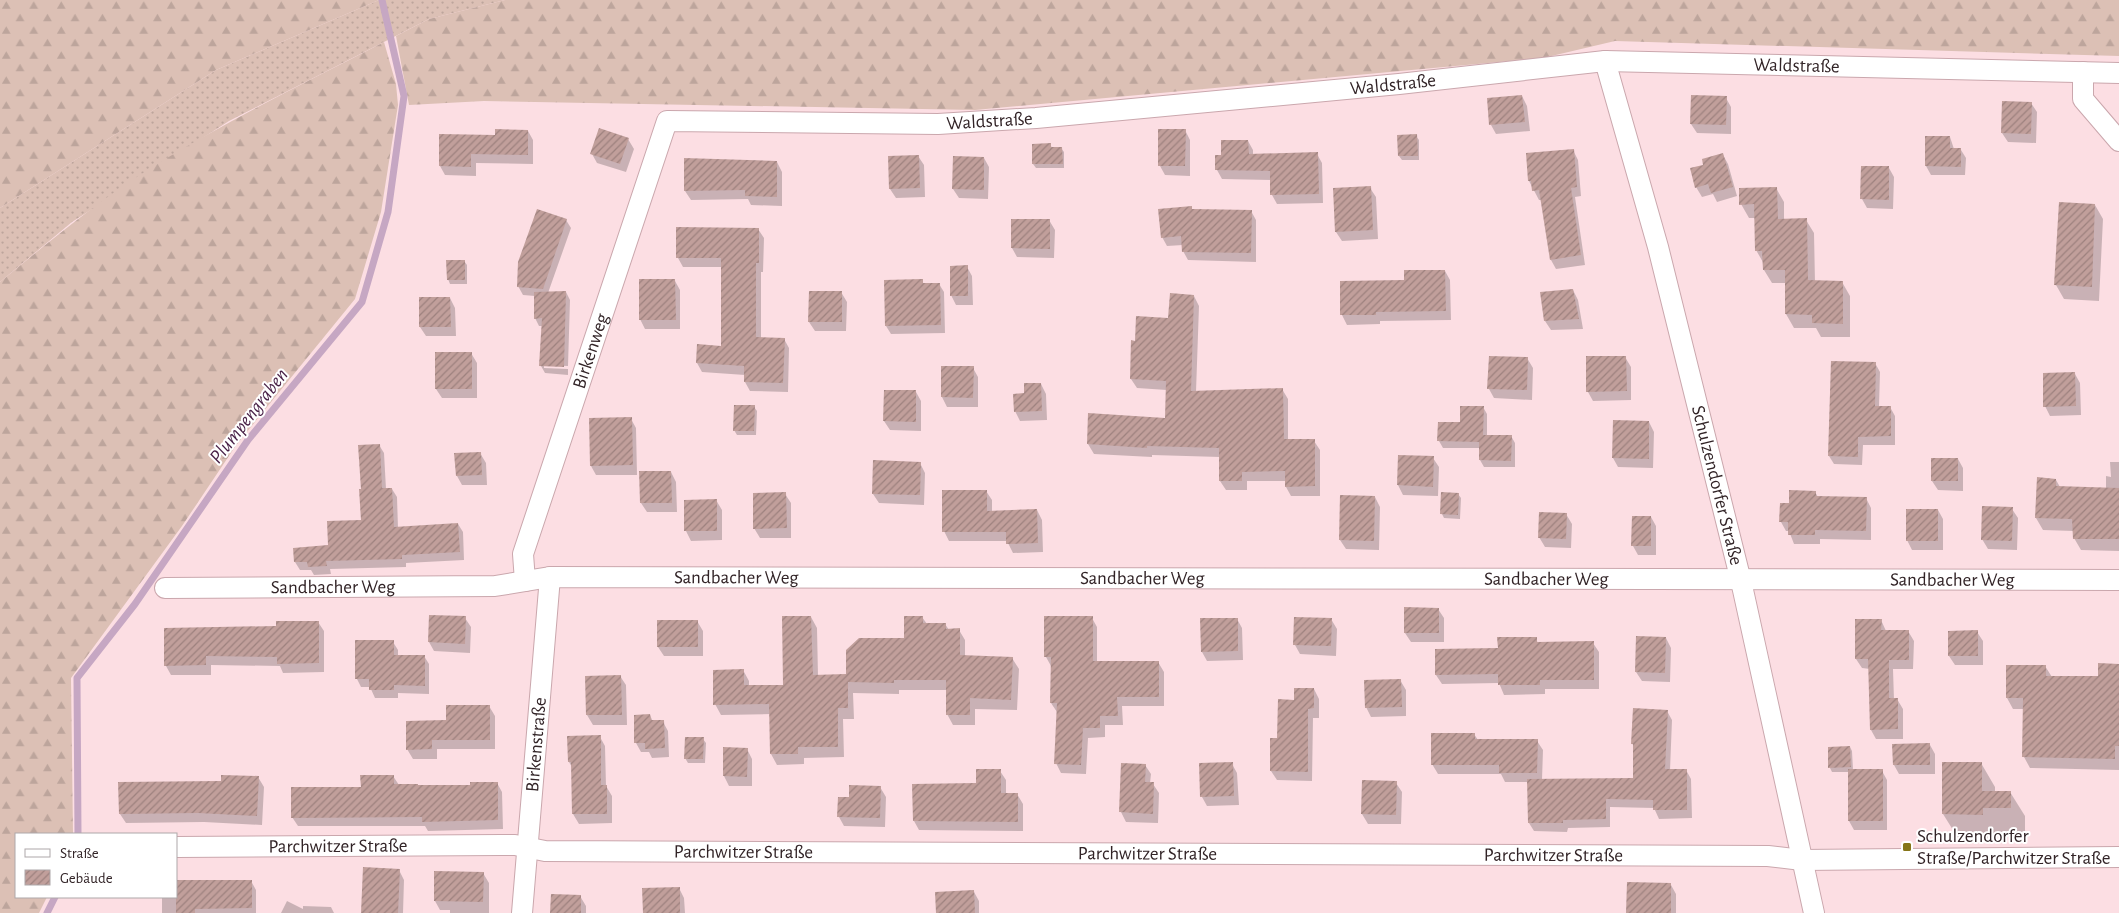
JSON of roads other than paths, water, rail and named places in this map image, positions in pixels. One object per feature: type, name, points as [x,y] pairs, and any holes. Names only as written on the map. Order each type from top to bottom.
[{"type":"street","name":"Waldstraße","points":[[667,121],[912,125],[977,122],[1399,84],[1606,61],[2119,73]]},
{"type":"street","name":"Schulzendorfer Straße","points":[[1606,61],[1658,247],[1740,581],[1814,913]]},
{"type":"street","points":[[2083,72],[2083,99],[2112,135]]},
{"type":"street","name":"Birkenweg","points":[[525,581],[523,554],[667,121]]},
{"type":"street","name":"Sandbacher Weg","points":[[164,588],[495,586],[550,578],[2119,580]]},
{"type":"street","name":"Birkenstraße","points":[[522,913],[550,578]]},
{"type":"street","name":"Parchwitzer Straße","points":[[178,847],[502,844],[555,851],[1758,856],[1802,860],[2119,858]]},
{"type":"waterway","name":"Plumpengraben","points":[[78,833],[77,678],[135,604],[248,440],[362,302],[388,212],[404,96],[382,0]]},
{"type":"waterway","name":"Plumpengraben","points":[[47,913],[54,898]]},
{"type":"place","name":"Schulzendorfer Straße/Parchwitzer Straße","points":[[1907,847]]}]
